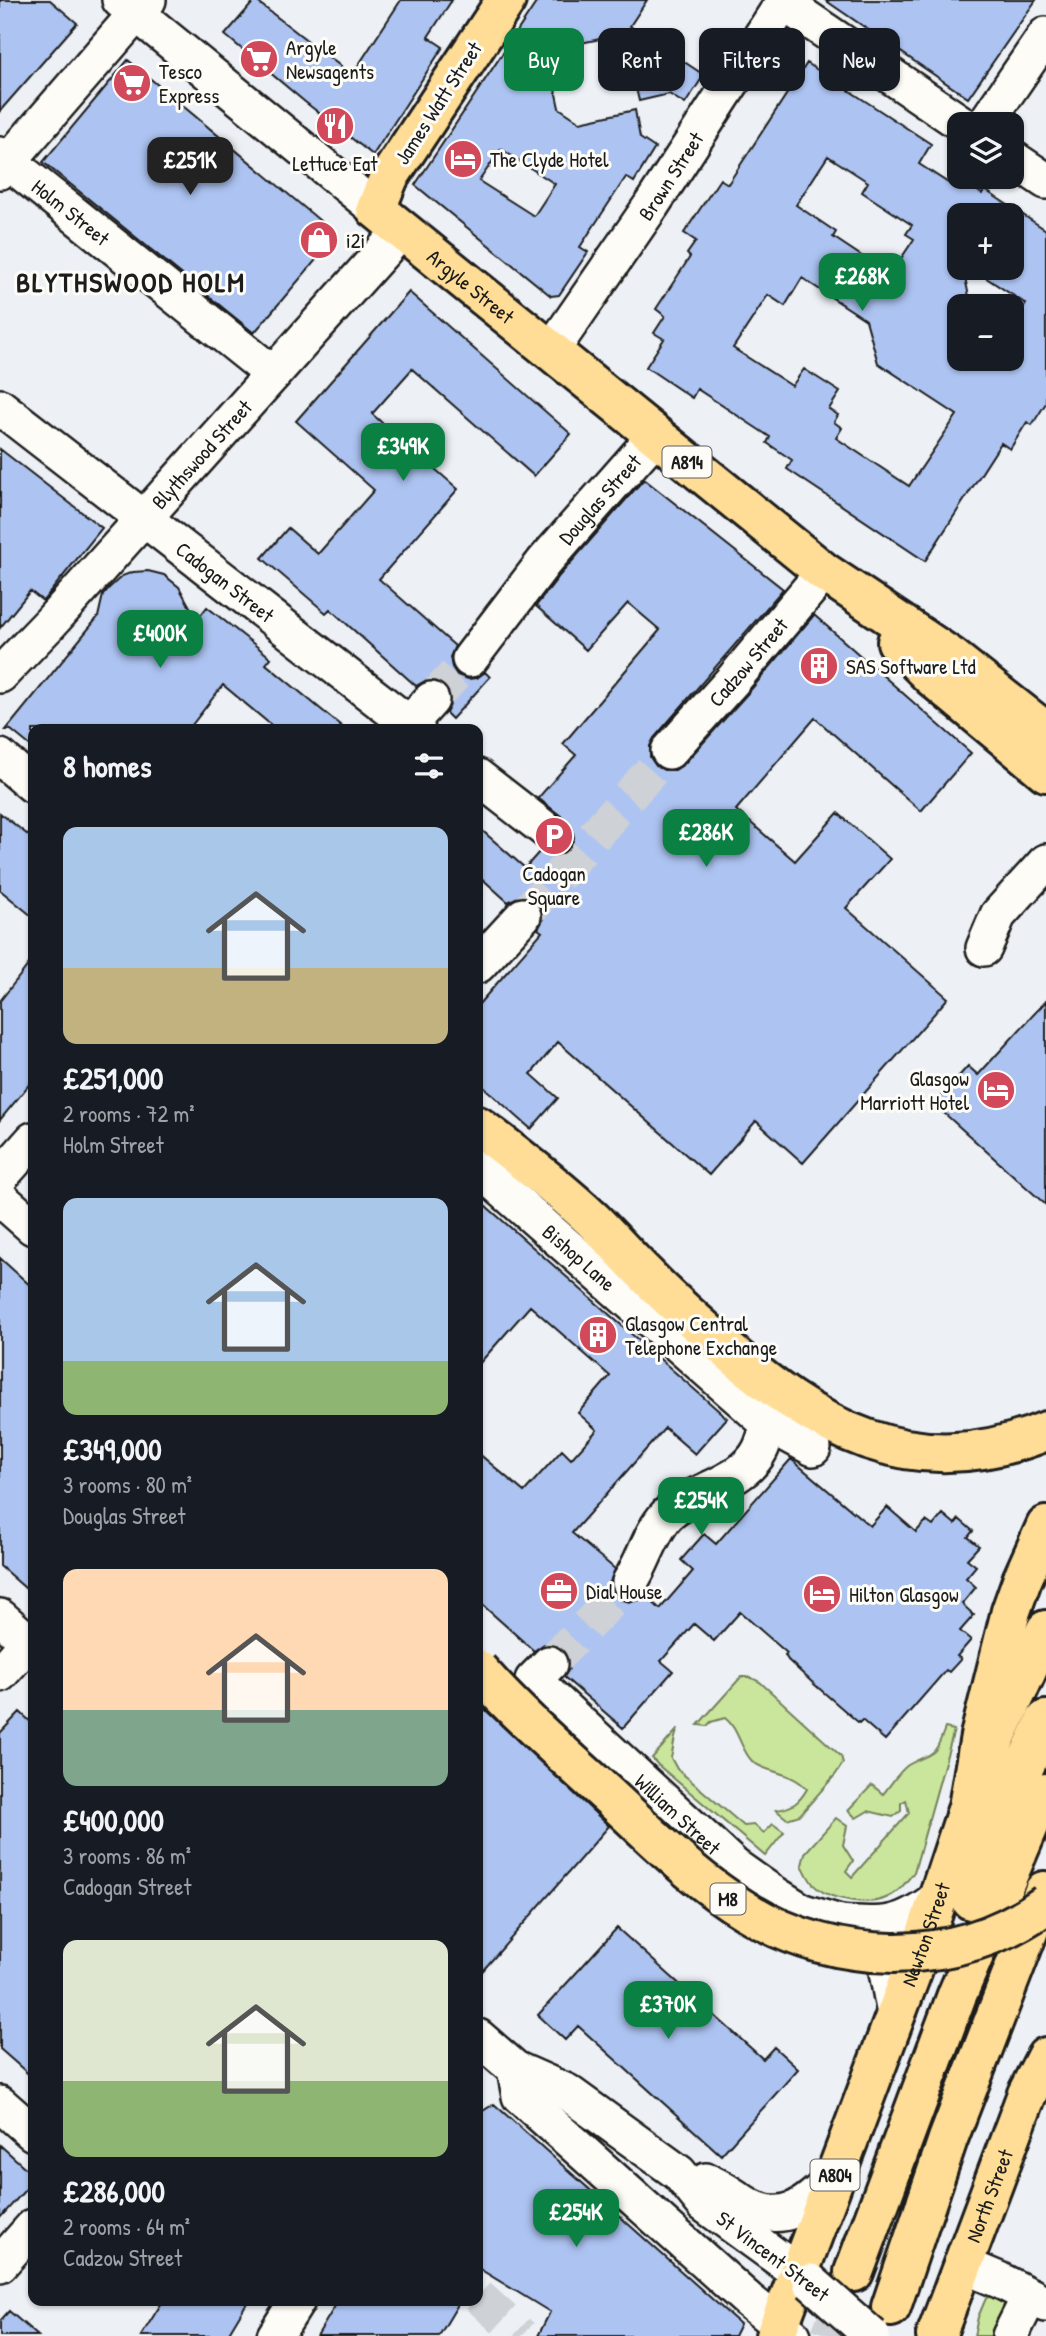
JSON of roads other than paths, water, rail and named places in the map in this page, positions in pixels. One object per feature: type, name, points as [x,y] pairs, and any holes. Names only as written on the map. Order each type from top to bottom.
[{"type":"main road","name":"James Watt Street","points":[[389,219],[389,177],[506,0]]},
{"type":"main road","name":"Argyle Street","points":[[389,219],[824,572],[951,657],[1046,732]]},
{"type":"main road","name":"Argyle Street","points":[[824,572],[932,677],[1046,772]]},
{"type":"main road","points":[[483,1130],[521,1158],[590,1218],[663,1292],[736,1358],[776,1391],[829,1424],[867,1439],[922,1452],[979,1450],[1004,1446],[1046,1431]]},
{"type":"main road","name":"Newton Street","points":[[785,2333],[805,2277],[833,2179],[925,1937],[968,1807],[980,1736],[1012,1611],[1022,1580],[1046,1526]]},
{"type":"main road","points":[[968,1807],[996,1737],[1046,1630]]},
{"type":"main road","name":"M8","points":[[483,1675],[539,1732],[702,1880],[744,1910],[781,1930],[818,1943],[856,1951],[912,1953],[937,1950],[978,1938],[1019,1921],[1046,1904]]},
{"type":"main road","points":[[957,1995],[958,1936],[1003,1813],[1046,1720]]},
{"type":"main road","points":[[854,2272],[957,1995],[1032,1819],[1046,1793]]},
{"type":"main road","points":[[881,2321],[904,2269],[948,2139],[1046,1886]]},
{"type":"main road","points":[[904,2269],[941,2211],[1046,1950]]},
{"type":"main road","name":"North Street","points":[[936,2336],[963,2265],[1036,2098],[1046,2057]]},
{"type":"street","points":[[784,1],[947,114]]},
{"type":"street","name":"Brown Street","points":[[551,351],[651,206],[784,1]]},
{"type":"street","name":"Argyle Street","points":[[135,5],[389,219]]},
{"type":"street","points":[[3,162],[135,5]]},
{"type":"street","points":[[993,112],[1046,35]]},
{"type":"street","name":"Holm Street","points":[[3,162],[273,374]]},
{"type":"street","points":[[1024,166],[1046,181]]},
{"type":"street","name":"Blythswood Street","points":[[0,675],[51,622],[273,374],[389,219]]},
{"type":"street","name":"Cadogan Street","points":[[0,407],[144,519],[412,713]]},
{"type":"street","name":"Douglas Street","points":[[462,652],[655,436]]},
{"type":"street","name":"Cadzow Street","points":[[669,751],[824,572]]},
{"type":"street","points":[[0,757],[28,781]]},
{"type":"street","points":[[483,781],[554,836]]},
{"type":"street","points":[[984,948],[998,915],[1046,862]]},
{"type":"street","points":[[483,959],[523,915]]},
{"type":"street","points":[[0,1177],[28,1146]]},
{"type":"street","name":"Bishop Lane","points":[[483,1172],[769,1424],[813,1448]]},
{"type":"street","points":[[0,1198],[28,1223]]},
{"type":"street","points":[[630,1581],[667,1516],[688,1500],[747,1468],[760,1451],[769,1424]]},
{"type":"street","points":[[0,1617],[28,1639]]},
{"type":"street","points":[[0,1674],[28,1646]]},
{"type":"street","name":"William Street","points":[[541,1672],[734,1866],[803,1912],[840,1923],[898,1923],[938,1898]]},
{"type":"street","name":"William Street","points":[[840,1923],[866,1938],[886,1966],[895,2014]]},
{"type":"street","name":"St Vincent Street","points":[[483,2045],[514,2068],[567,2092],[679,2173],[704,2204],[805,2277],[881,2321]]},
{"type":"street","name":"St Vincent Street","points":[[514,2068],[520,2096],[785,2333]]},
{"type":"street","points":[[0,2104],[28,2129]]},
{"type":"street","name":"St Vincent Street","points":[[679,2173],[717,2185],[753,2209],[776,2215],[791,2211],[813,2199],[833,2179]]},
{"type":"street","points":[[0,2264],[28,2233]]},
{"type":"street","points":[[963,2265],[1038,2300],[1010,2336]]},
{"type":"street","points":[[275,2336],[294,2306]]},
{"type":"tunnel","points":[[431,700],[470,659]]},
{"type":"tunnel","points":[[523,916],[669,751]]},
{"type":"tunnel","points":[[549,1664],[630,1582]]},
{"type":"tunnel","points":[[830,2336],[854,2272]]},
{"type":"tunnel","points":[[483,2301],[522,2336]]},
{"type":"place","name":"Argyle Newsagents","points":[[259,59]]},
{"type":"place","name":"Tesco Express","points":[[132,83]]},
{"type":"place","name":"Lettuce Eat","points":[[335,126]]},
{"type":"place","name":"The Clyde Hotel","points":[[463,159]]},
{"type":"place","name":"i2i","points":[[319,240]]},
{"type":"place","name":"SAS Software Ltd","points":[[819,666]]},
{"type":"place","name":"Cadogan Square","points":[[554,836]]},
{"type":"place","name":"Glasgow Marriott Hotel","points":[[996,1090]]},
{"type":"place","name":"Glasgow Central Telephone Exchange","points":[[598,1335]]},
{"type":"place","name":"Dial House","points":[[559,1591]]},
{"type":"place","name":"Hilton Glasgow","points":[[822,1594]]},
{"type":"district","name":"BLYTHSWOOD HOLM","points":[[131,282]]}]
